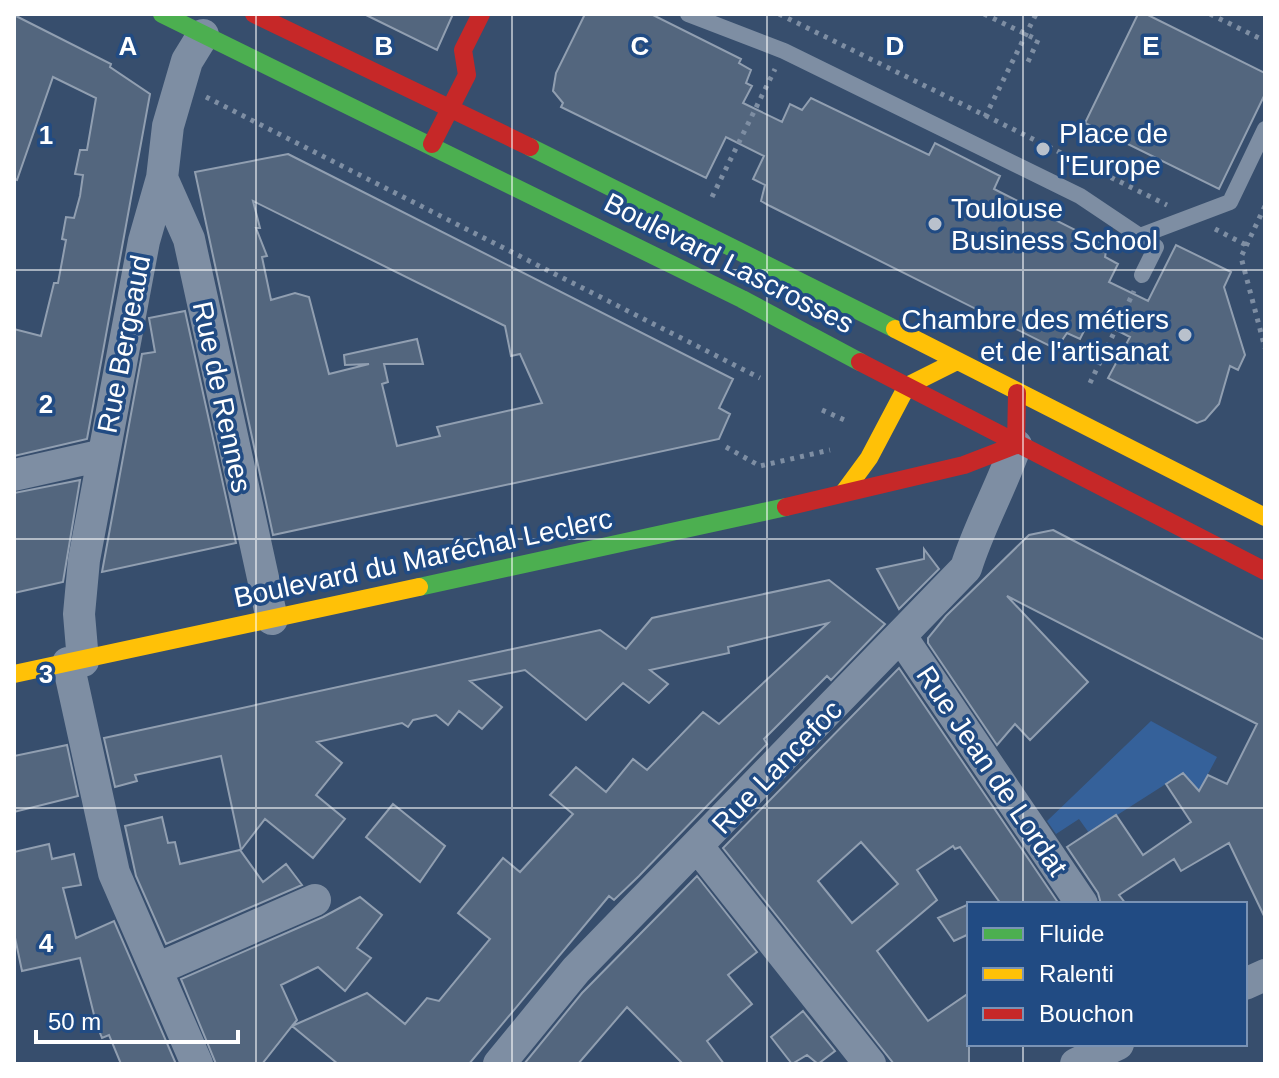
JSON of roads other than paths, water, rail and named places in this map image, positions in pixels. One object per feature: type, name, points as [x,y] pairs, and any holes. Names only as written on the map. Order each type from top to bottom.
[{"type":"main road","name":"Boulevard Lascrosses","points":[[162,14],[742,299],[1016,445],[1265,571]]},
{"type":"main road","name":"Boulevard Lascrosses","points":[[254,14],[450,107],[1265,517]]},
{"type":"main road","points":[[467,75],[463,50],[481,14]]},
{"type":"main road","points":[[431,146],[467,75],[489,63]]},
{"type":"main road","points":[[844,492],[869,458],[885,422],[907,386],[957,361]]},
{"type":"main road","points":[[1016,445],[1017,393]]},
{"type":"main road","name":"Boulevard du Maréchal Leclerc","points":[[14,674],[791,506],[964,465],[1016,445]]},
{"type":"street","name":"Rue Bergeaud","points":[[197,1064],[114,873],[76,662],[84,560],[144,241],[162,178],[179,82],[203,35]]},
{"type":"street","name":"Rue de Rennes","points":[[162,178],[189,239],[272,619]]},
{"type":"street","name":"Rue Lancefoc","points":[[499,1064],[576,970],[902,638],[966,568],[977,533],[1002,486],[1016,445]]},
{"type":"street","points":[[14,475],[103,455]]},
{"type":"street","name":"Rue Jean de Lordat","points":[[902,638],[1081,902]]},
{"type":"street","points":[[698,847],[870,1064]]},
{"type":"street","points":[[157,969],[315,900]]},
{"type":"street","points":[[1076,1064],[1114,1046]]},
{"type":"lane","points":[[688,14],[784,51],[1080,196],[1156,247],[1142,275]]},
{"type":"lane","points":[[1140,236],[1230,202],[1265,129]]},
{"type":"place","name":"Place de l'Europe","points":[[1043,149]]},
{"type":"place","name":"Toulouse Business School","points":[[935,224]]},
{"type":"place","name":"Chambre des métiers et de l'artisanat","points":[[1185,335]]}]
